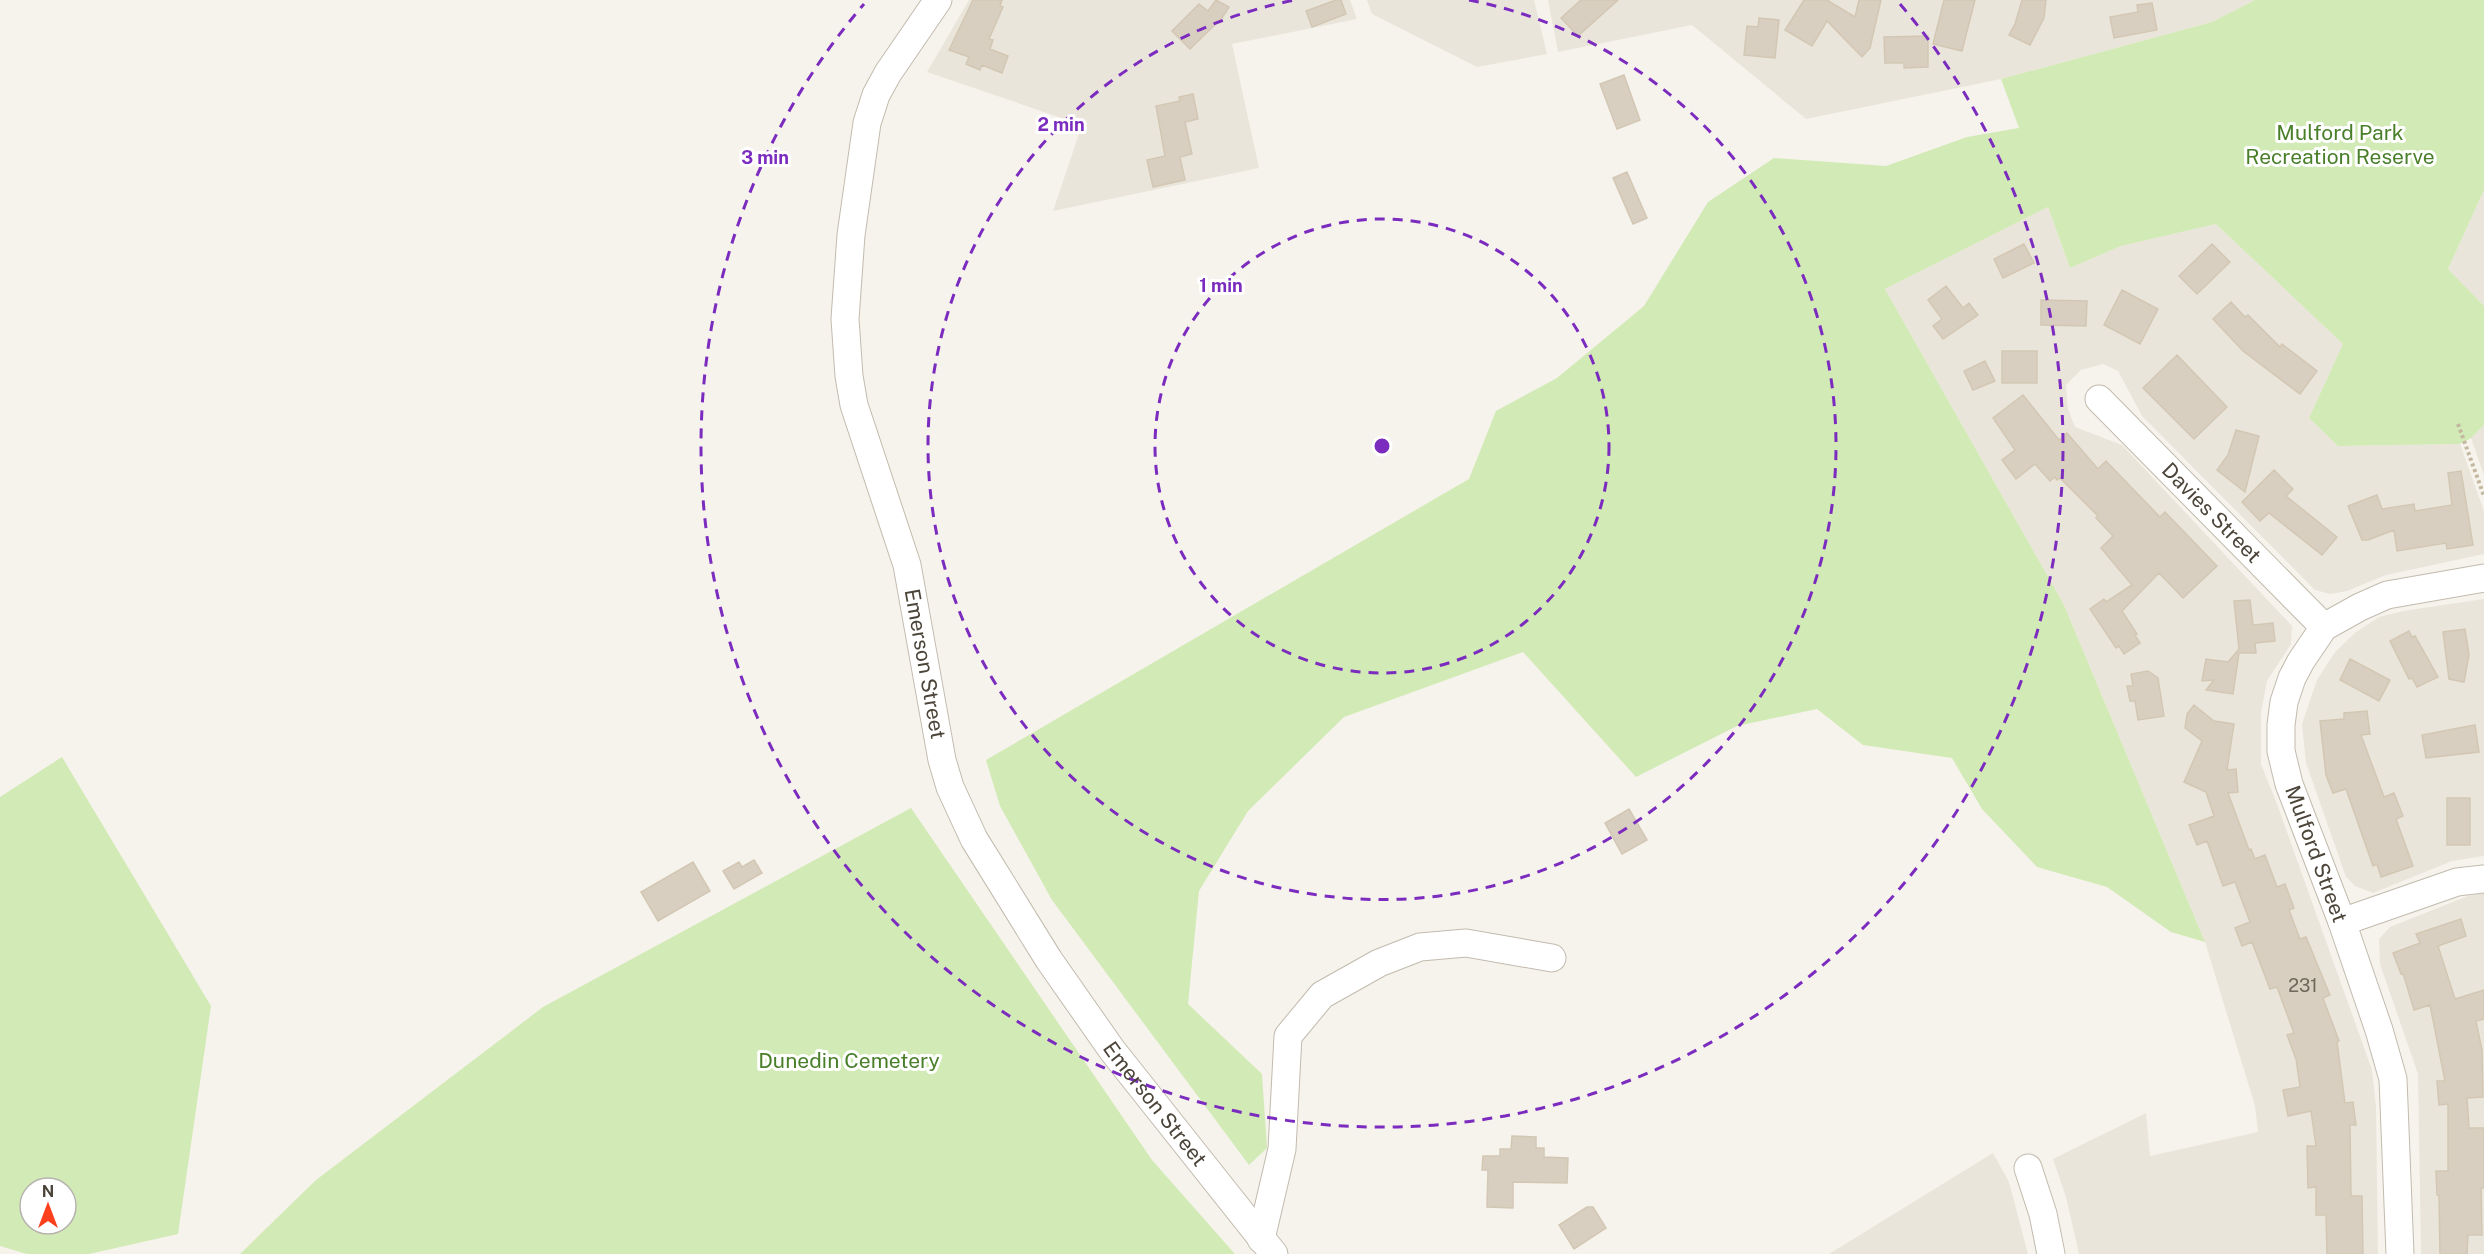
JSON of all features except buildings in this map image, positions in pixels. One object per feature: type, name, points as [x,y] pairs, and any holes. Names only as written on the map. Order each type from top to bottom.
[{"type":"street","name":"Emerson Street","points":[[938,0],[888,73],[876,95],[867,123],[850,235],[845,319],[849,376],[855,405],[907,565],[942,760],[950,787],[974,839],[1049,960],[1112,1050],[1268,1246]]},
{"type":"street","name":"Davies Street","points":[[2099,399],[2324,627]]},
{"type":"street","name":"Mulford Street","points":[[2400,1254],[2393,1079],[2379,1030],[2342,922],[2289,784],[2281,750],[2284,702],[2301,661],[2324,627],[2387,595],[2484,578]]},
{"type":"street","points":[[2342,922],[2457,882],[2484,879]]},
{"type":"street","points":[[1268,1246],[1282,1149],[1288,1036],[1322,995],[1379,963],[1420,946],[1466,943],[1552,958]]},
{"type":"street","points":[[2028,1168],[2043,1214],[2051,1254]]},
{"type":"path","points":[[2458,424],[2484,496]]},
{"type":"shaded area","points":[[969,0],[1350,0],[1357,19],[1232,44],[1259,168],[1053,211],[1082,125],[927,72]]},
{"type":"shaded area","points":[[1367,0],[1534,0],[1547,54],[1477,67],[1372,14]]},
{"type":"shaded area","points":[[1548,0],[2255,0],[2212,22],[2001,79],[1806,119],[1692,25],[1558,52]]},
{"type":"shaded area","points":[[2484,190],[2484,306],[2448,269]]},
{"type":"shaded area","points":[[2048,207],[2070,268],[2121,246],[2216,224],[2343,344],[2309,418],[2338,446],[2460,444],[2484,511],[2484,554],[2386,575],[2347,591],[2330,594],[2315,590],[2142,416],[2118,371],[2103,364],[2081,370],[2066,385],[2068,409],[2075,427],[2122,445],[2292,626],[2291,644],[2267,681],[2261,713],[2261,764],[2372,1070],[2376,1107],[2378,1254],[2079,1254],[2066,1197],[2053,1159],[2146,1113],[2150,1156],[2258,1132],[2255,1106],[2205,942],[2064,605],[1885,289]]},
{"type":"shaded area","points":[[2484,425],[2484,475],[2471,438]]},
{"type":"shaded area","points":[[2484,599],[2484,856],[2452,861],[2373,893],[2355,886],[2346,877],[2306,763],[2302,724],[2317,680],[2335,652],[2356,632],[2379,617],[2403,611]]},
{"type":"shaded area","points":[[2484,893],[2484,1254],[2421,1254],[2418,1074],[2380,964],[2379,939],[2390,927],[2468,896]]},
{"type":"shaded area","points":[[1993,1153],[2009,1182],[2028,1254],[1829,1254]]},
{"type":"green space","name":"Mulford Park Recreation Reserve","points":[[2255,0],[2484,0],[2484,190],[2448,269],[2484,306],[2484,425],[2471,438],[2460,444],[2338,446],[2309,418],[2343,344],[2216,224],[2121,246],[2070,268],[2048,207],[1885,289],[2064,605],[2205,942],[2171,932],[2107,887],[2037,867],[1982,809],[1952,758],[1863,745],[1817,709],[1737,726],[1636,777],[1523,652],[1344,717],[1248,811],[1199,891],[1188,1004],[1262,1074],[1267,1148],[1249,1165],[1052,900],[1000,806],[986,760],[1469,479],[1496,411],[1557,378],[1644,306],[1708,202],[1774,158],[1886,166],[1967,137],[2019,128],[2001,79],[2212,22]]},
{"type":"green space","points":[[62,757],[211,1006],[178,1234],[89,1254],[27,1254],[0,1246],[0,797]]},
{"type":"green space","name":"Dunedin Cemetery","points":[[911,808],[1152,1160],[1235,1254],[240,1254],[316,1180],[543,1007]]}]
